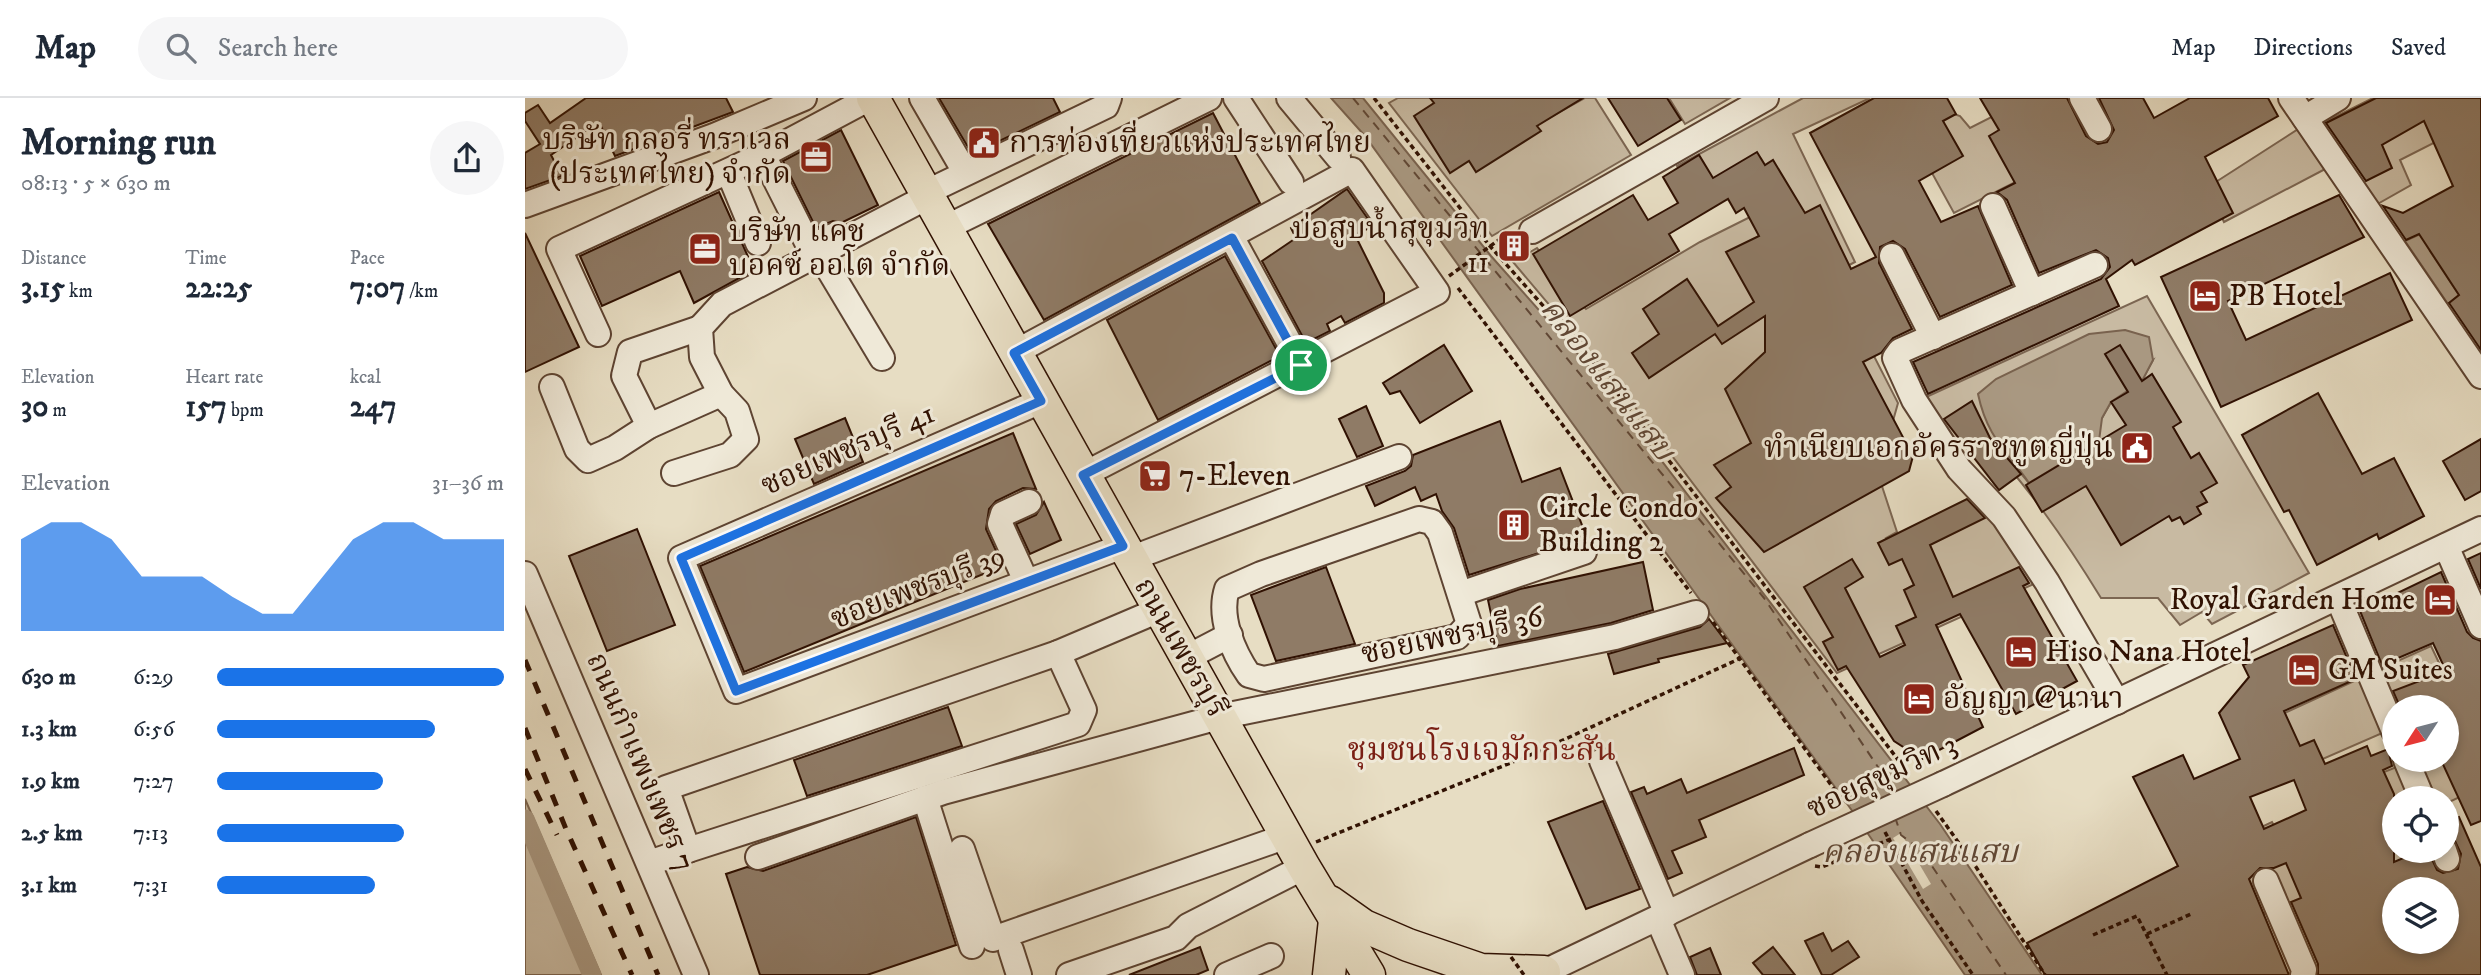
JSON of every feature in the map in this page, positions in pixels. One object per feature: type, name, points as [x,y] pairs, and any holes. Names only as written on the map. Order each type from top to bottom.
[{"type":"main road","name":"ถนนเพชรบุรี","points":[[871,98],[1295,851],[1369,975]]},
{"type":"main road","points":[[1329,909],[1432,954],[1481,970],[1537,974]]},
{"type":"main road","points":[[1329,909],[1334,957],[1329,975]]},
{"type":"street","points":[[525,205],[714,136],[804,98]]},
{"type":"street","points":[[598,334],[559,249],[729,173],[871,98]]},
{"type":"street","points":[[922,98],[965,172]]},
{"type":"street","points":[[649,426],[625,376],[631,352],[699,328],[722,304],[965,172],[1106,106],[1109,98]]},
{"type":"street","points":[[945,228],[1209,98]]},
{"type":"street","points":[[1236,98],[1291,182]]},
{"type":"street","points":[[1289,98],[1338,157]]},
{"type":"street","points":[[1527,227],[1766,98]]},
{"type":"street","points":[[2082,98],[2099,129]]},
{"type":"street","points":[[2339,98],[2298,108],[2481,376]]},
{"type":"street","points":[[763,155],[810,248],[925,193]]},
{"type":"street","points":[[1014,353],[1232,238],[1352,170],[1437,292],[1301,365],[1083,475]]},
{"type":"street","points":[[729,173],[758,243]]},
{"type":"street","points":[[1993,206],[2032,292]]},
{"type":"street","points":[[1232,238],[1301,365]]},
{"type":"street","points":[[819,253],[881,358]]},
{"type":"street","points":[[1892,256],[1933,337]]},
{"type":"street","points":[[2095,265],[1900,351],[1895,358],[1914,400],[1959,469],[2011,528],[2047,582],[2117,702]]},
{"type":"street","points":[[674,473],[730,455],[747,439],[737,411],[721,394],[702,357],[699,328]]},
{"type":"street","points":[[552,387],[577,449],[588,460],[615,448],[649,426],[721,394]]},
{"type":"street","name":"ซอยเพชรบุรี 41","points":[[736,691],[681,558],[1041,401]]},
{"type":"street","name":"ซอยเพชรบุรี 39","points":[[736,691],[1026,581],[1126,553],[1399,457]]},
{"type":"street","points":[[1026,581],[1000,524],[1003,514],[1029,502]]},
{"type":"street","points":[[1426,520],[1440,533],[1469,624],[1457,637],[1264,679],[1249,675],[1230,635],[1223,610],[1227,589],[1261,574],[1426,520]]},
{"type":"street","name":"ซอยสุขุมวิท 3","points":[[1537,974],[1663,916],[1812,856],[1943,784],[2481,529]]},
{"type":"street","points":[[2446,546],[2481,626]]},
{"type":"street","points":[[1459,594],[1584,552]]},
{"type":"street","name":"ถนนกำแพงเพชร 7","points":[[525,575],[697,975]]},
{"type":"street","points":[[2338,598],[2382,702]]},
{"type":"street","points":[[688,850],[666,788],[1058,653],[1159,610]]},
{"type":"street","name":"ซอยเพชรบุรี 36","points":[[758,857],[925,798],[1219,717],[1615,637],[1701,610]]},
{"type":"street","points":[[1186,658],[1230,635]]},
{"type":"street","points":[[649,863],[1077,724],[1084,710],[1058,653]]},
{"type":"street","points":[[1602,761],[1663,916],[1682,975]]},
{"type":"street","points":[[925,798],[972,946]]},
{"type":"street","points":[[962,849],[993,939],[1295,851]]},
{"type":"street","points":[[1069,975],[1176,938],[1188,926],[1295,851]]},
{"type":"street","points":[[2266,881],[2304,971],[2303,975]]},
{"type":"street","points":[[1011,950],[1019,975]]},
{"type":"street","points":[[1227,975],[1271,956]]},
{"type":"path","points":[[1374,98],[1487,247],[1595,364],[1909,775]]},
{"type":"path","points":[[1453,273],[1487,247],[1527,227]]},
{"type":"path","points":[[1295,851],[1535,752],[1741,658],[1701,610],[1441,265]]},
{"type":"path","points":[[2044,699],[2049,709]]},
{"type":"path","points":[[1934,809],[1946,823],[2045,975]]},
{"type":"path","points":[[1812,856],[1822,867],[1893,838]]},
{"type":"path","points":[[2147,934],[2191,914]]},
{"type":"path","points":[[2093,935],[2137,916],[2167,975]]},
{"type":"path","points":[[1511,957],[1537,974]]},
{"type":"shaded area","points":[[1398,98],[1445,98],[1482,155],[1585,98],[1595,98],[1631,155],[1492,236],[1389,103]]},
{"type":"shaded area","points":[[1669,98],[1730,98],[1685,124]]},
{"type":"shaded area","points":[[1803,98],[1870,98],[1793,134],[1855,262],[1832,274],[1898,403],[1878,474],[1897,532],[1886,538],[1896,553],[1983,508],[2034,584],[1837,673],[1628,398],[1513,262],[1537,248],[1586,309],[1700,242],[1770,207],[1791,208],[1692,193],[1677,166]]},
{"type":"shaded area","points":[[2373,98],[2481,98],[2481,119],[2400,160],[2411,185],[2374,206],[2321,124]]},
{"type":"shaded area","points":[[2021,102],[2055,162],[1954,213],[1910,133],[1951,113],[1960,116],[1970,128]]},
{"type":"shaded area","points":[[2303,126],[2329,167],[2224,222],[2208,187]]},
{"type":"shaded area","points":[[2147,296],[2309,573],[2212,624],[2202,612],[2180,625],[2158,598],[2101,598],[2044,512],[1997,453],[1979,433],[1951,444],[1924,398]],"holes":[[[2153,360],[2142,380],[2111,402],[2102,418],[2029,483],[2002,451]]]},
{"type":"shaded area","points":[[2431,646],[2454,695],[2388,695],[2375,671]]},
{"type":"shaded area","points":[[2365,676],[2382,718],[2382,733],[2302,768],[2276,717]]},
{"type":"shaded area","points":[[2402,772],[2408,786],[2386,786],[2379,774]]},
{"type":"shaded area","points":[[2420,772],[2451,772],[2457,786],[2425,786]]},
{"type":"shaded area","points":[[525,799],[601,975],[525,975]]},
{"type":"shaded area","points":[[2272,822],[2309,897],[2256,916],[2223,845]]},
{"type":"water","name":"คลองแสนแสบ","points":[[1331,98],[1363,98],[1491,256],[1592,370],[1940,824],[2042,975],[1965,975],[1853,812],[1365,136]]},
{"type":"water","points":[[2462,215],[2468,231],[2430,251],[2459,295],[2448,304],[2405,241]]},
{"type":"water","points":[[2125,330],[2149,337],[2153,360],[2142,381],[2111,402],[2102,418],[2099,441],[2029,483],[1992,432],[1978,394],[1996,379],[2089,334]]},
{"type":"pier","points":[[1901,833],[1931,884],[1923,889],[1893,838]]},
{"type":"building","points":[[586,98],[726,98],[733,112],[615,156],[599,122],[551,155],[562,176],[525,189],[525,153],[540,144],[525,121],[525,113],[538,105],[550,123]]},
{"type":"building","name":"การท่องเที่ยวแห่งประเทศไทย","points":[[939,98],[1053,98],[1060,112],[972,154]]},
{"type":"building","points":[[1430,98],[1583,98],[1537,126],[1541,131],[1476,172],[1469,161],[1450,173],[1414,116],[1434,103]]},
{"type":"building","points":[[1608,98],[1667,98],[1681,120],[1638,146]]},
{"type":"building","points":[[1874,98],[1947,98],[1956,114],[1943,121],[1963,156],[1919,181],[1941,222],[1978,206],[2012,285],[1940,317],[1905,249],[1893,241],[1880,247],[1879,263],[1912,329],[1893,338],[1881,353],[1863,362],[1913,456],[1909,471],[1764,552],[1716,498],[1731,487],[1714,465],[1751,443],[1725,389],[1765,352],[1765,316],[1722,344],[1715,334],[1649,378],[1632,353],[1659,334],[1643,309],[1687,279],[1718,326],[1754,302],[1726,252],[1759,236],[1744,208],[1736,213],[1728,199],[1669,234],[1679,251],[1570,316],[1533,254],[1633,195],[1648,220],[1678,203],[1663,177],[1699,155],[1713,178],[1757,152],[1765,165],[1773,160],[1805,213],[1820,205],[1851,269],[1876,257],[1810,133]]},
{"type":"building","points":[[1980,98],[2067,98],[2086,136],[2098,144],[2107,142],[2114,130],[2099,98],[2143,98],[2154,118],[2190,98],[2268,98],[2278,116],[2205,157],[2233,213],[2135,265],[2132,260],[2106,279],[2119,306],[1928,394],[1913,362],[2101,279],[2110,267],[2108,258],[2096,250],[2039,273],[2007,200],[1997,192],[2015,183],[1989,136],[1999,130]]},
{"type":"building","points":[[2376,98],[2481,98],[2481,350],[2449,303],[2459,295],[2419,234],[2406,240],[2383,206],[2403,213],[2453,186],[2424,121],[2382,145],[2392,168],[2366,181],[2326,123]]},
{"type":"building","points":[[1213,113],[1260,203],[1044,320],[988,224]]},
{"type":"building","points":[[841,130],[878,205],[841,223],[833,221],[816,228],[783,161]]},
{"type":"building","points":[[1347,189],[1373,226],[1355,235],[1384,293],[1384,303],[1345,323],[1341,316],[1327,324],[1330,331],[1306,343],[1262,261],[1296,238],[1291,228]]},
{"type":"building","points":[[719,192],[754,270],[694,303],[680,271],[602,306],[580,256]]},
{"type":"building","name":"PB Hotel","points":[[2339,195],[2364,237],[2228,301],[2246,340],[2390,273],[2412,320],[2221,407],[2161,277]]},
{"type":"building","name":"บ่อสูบน้ำสุขุมวิท 11","points":[[1517,231],[1519,239],[1529,249],[1510,261],[1499,243]]},
{"type":"building","points":[[525,233],[579,347],[525,372]]},
{"type":"building","points":[[1225,256],[1280,356],[1158,420],[1107,320]]},
{"type":"building","points":[[1444,345],[1472,391],[1420,423],[1400,391],[1390,394],[1383,383]]},
{"type":"building","name":"ทำเนียบเอกอัครราชทูตญี่ปุ่น","points":[[2120,345],[2142,381],[2152,374],[2181,422],[2173,427],[2191,458],[2199,453],[2217,483],[2201,492],[2207,502],[2197,507],[2201,514],[2184,524],[2180,517],[2172,521],[2169,516],[2121,545],[2086,486],[2042,512],[2026,485],[2126,425],[2111,402],[2128,392],[2105,354]]},
{"type":"building","points":[[2318,393],[2362,474],[2394,458],[2424,516],[2379,539],[2377,534],[2317,565],[2289,510],[2284,512],[2242,435]]},
{"type":"building","points":[[1972,401],[1990,438],[2021,474],[1999,490],[1944,419]]},
{"type":"building","points":[[1366,406],[1383,446],[1357,457],[1339,419]]},
{"type":"building","points":[[845,418],[863,462],[814,484],[795,439]]},
{"type":"building","points":[[1500,421],[1522,482],[1560,468],[1587,538],[1469,575],[1454,528],[1442,511],[1436,494],[1421,501],[1415,487],[1375,506],[1366,486],[1405,471],[1411,466],[1413,455]]},
{"type":"building","points":[[1013,433],[1036,489],[1023,488],[996,501],[989,509],[986,529],[1003,566],[744,672],[700,566]]},
{"type":"building","points":[[2481,439],[2481,491],[2465,500],[2443,461]]},
{"type":"building","points":[[1967,499],[1985,518],[1930,545],[1953,597],[2019,567],[2029,583],[2023,586],[2077,681],[2016,714],[1960,614],[1936,625],[1983,727],[1922,759],[1894,741],[1846,666],[1838,670],[1823,642],[1833,637],[1804,587],[1852,559],[1863,577],[1845,588],[1880,657],[1905,645],[1896,626],[1916,617],[1904,590],[1914,585],[1902,559],[1889,565],[1878,543]]},
{"type":"building","points":[[1044,502],[1061,540],[1030,554],[1016,524],[1036,515]]},
{"type":"building","points":[[637,529],[675,625],[607,651],[569,556]]},
{"type":"building","points":[[2481,553],[2481,589],[2468,559]]},
{"type":"building","points":[[1643,562],[1653,610],[1611,623],[1498,646],[1488,600],[1520,589]]},
{"type":"building","points":[[1326,567],[1355,644],[1276,661],[1251,595]]},
{"type":"building","points":[[2441,572],[2467,632],[2481,641],[2481,821],[2471,825],[2459,799],[2459,786],[2453,786],[2447,772],[2459,772],[2459,695],[2395,695],[2393,691],[2446,671],[2433,643],[2382,665],[2360,611]]},
{"type":"building","points":[[1709,619],[1727,643],[1658,659],[1659,662],[1614,674],[1608,654],[1700,627]]},
{"type":"building","points":[[2333,625],[2356,679],[2284,711],[2300,746],[2314,740],[2325,764],[2367,746],[2371,756],[2382,751],[2382,772],[2390,786],[2382,786],[2382,863],[2434,863],[2437,870],[2443,873],[2458,869],[2461,854],[2459,817],[2481,867],[2481,975],[2318,975],[2318,964],[2291,902],[2301,898],[2286,863],[2274,868],[2260,868],[2249,879],[2289,975],[2045,975],[2027,943],[2178,866],[2133,777],[2183,755],[2194,779],[2240,759],[2219,713],[2249,677],[2243,665]],"holes":[[[2294,780],[2306,810],[2264,829],[2250,797]]]},
{"type":"building","points":[[948,707],[962,746],[807,796],[794,760]]},
{"type":"building","points":[[1794,748],[1804,775],[1699,820],[1706,837],[1672,851],[1682,873],[1668,879],[1631,792],[1644,787],[1647,794],[1681,779],[1687,793]]},
{"type":"building","points":[[1603,801],[1640,889],[1586,909],[1548,822]]},
{"type":"building","points":[[916,817],[956,945],[867,975],[760,975],[726,874],[747,867],[763,871]]},
{"type":"building","points":[[1823,933],[1832,951],[1848,941],[1859,957],[1831,975],[1822,975],[1805,941]]},
{"type":"building","points":[[1200,947],[1208,970],[1196,975],[1129,975]]},
{"type":"building","points":[[1773,947],[1795,975],[1763,975],[1753,963]]},
{"type":"building","points":[[1710,948],[1721,975],[1697,975],[1690,957]]},
{"type":"waterway","points":[[525,819],[592,975]]},
{"type":"waterway","points":[[2381,958],[2390,954]]},
{"type":"ferry route","points":[[1353,98],[1764,598],[1880,770],[1888,795]]},
{"type":"ferry route","points":[[1895,817],[1901,835],[1921,850],[2006,975]]},
{"type":"railway","points":[[525,660],[658,975]]},
{"type":"railway","points":[[525,728],[566,829],[632,975]]},
{"type":"railway","points":[[525,769],[557,835]]},
{"type":"place","name":"การท่องเที่ยวแห่งประเทศไทย","points":[[984,143]]},
{"type":"place","name":"บริษัท กลอรี่ ทราเวล (ประเทศไทย) จำกัด","points":[[816,157]]},
{"type":"place","name":"บ่อสูบน้ำสุขุมวิท 11","points":[[1514,246]]},
{"type":"place","name":"บริษัท แคช บอคซ์ ออโต จำกัด","points":[[705,249]]},
{"type":"place","name":"PB Hotel","points":[[2205,296]]},
{"type":"place","name":"ทำเนียบเอกอัครราชทูตญี่ปุ่น","points":[[2137,448]]},
{"type":"place","name":"7-Eleven","points":[[1155,476]]},
{"type":"place","name":"Circle Condo Building 2","points":[[1514,525]]},
{"type":"place","name":"Royal Garden Home","points":[[2440,600]]},
{"type":"place","name":"Hiso Nana Hotel","points":[[2021,652]]},
{"type":"place","name":"GM Suites","points":[[2304,670]]},
{"type":"place","name":"อัญญา @นานา","points":[[1919,699]]},
{"type":"district","name":"ชุมชนโรงเจมักกะสัน","points":[[1482,751]]},
{"type":"route","points":[[1232,238],[1301,365],[1083,475],[1123,546],[736,691],[681,558],[1041,401],[1014,353],[1232,238]]}]
